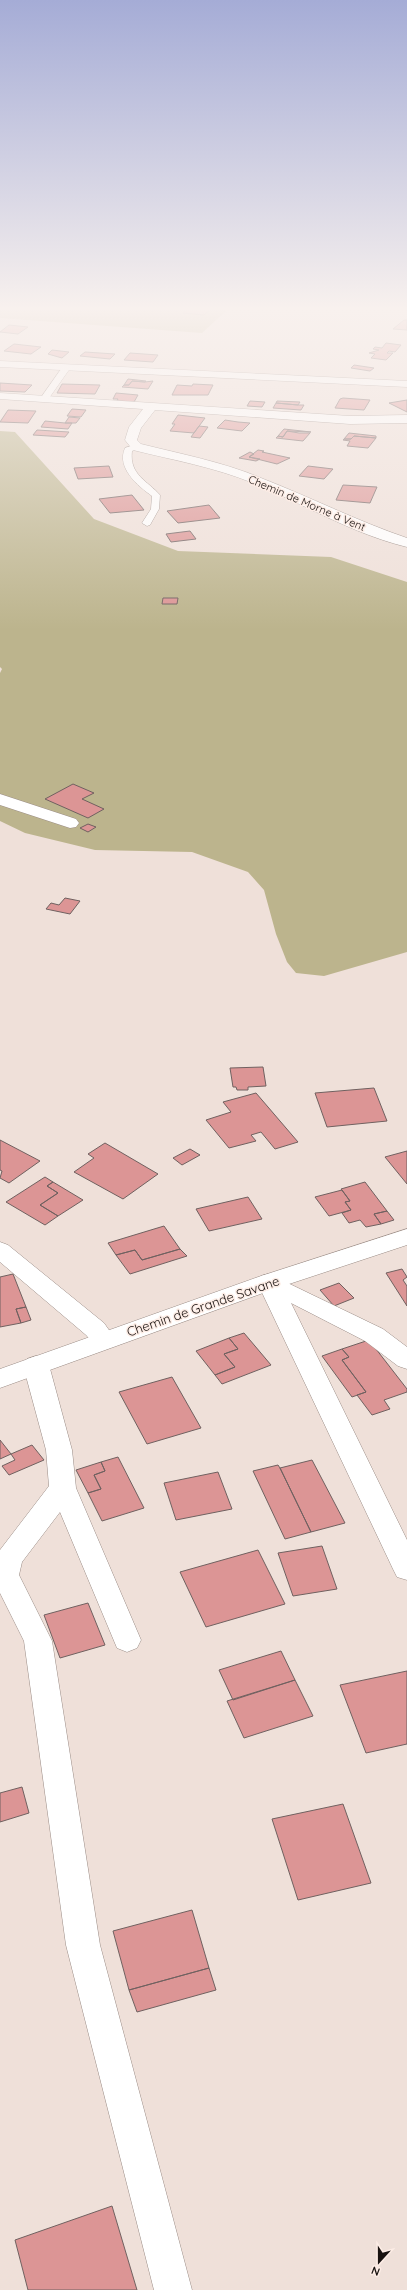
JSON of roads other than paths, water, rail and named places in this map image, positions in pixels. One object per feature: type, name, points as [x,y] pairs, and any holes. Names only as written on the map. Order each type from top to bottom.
[{"type":"street","points":[[137,447],[131,440],[135,427],[144,416]]},
{"type":"street","points":[[296,416],[350,420],[407,419]]},
{"type":"street","name":"Chemin de Morne à Vent","points":[[137,447],[221,468],[256,480],[362,527],[407,543]]},
{"type":"street","points":[[0,799],[70,823]]},
{"type":"street","name":"Chemin de Grande Savane","points":[[0,1379],[104,1340],[269,1282],[407,1237]]},
{"type":"street","points":[[0,1250],[95,1329],[104,1340]]},
{"type":"street","points":[[269,1282],[374,1335],[407,1360]]},
{"type":"street","points":[[269,1282],[407,1569]]},
{"type":"street","points":[[36,1365],[59,1450],[63,1488],[127,1640]]},
{"type":"street","points":[[63,1488],[9,1559],[5,1575],[38,1640],[83,1945],[173,2290]]},
{"type":"lane","points":[[137,447],[128,450],[127,457],[135,479],[156,495],[155,509],[147,523]]}]
